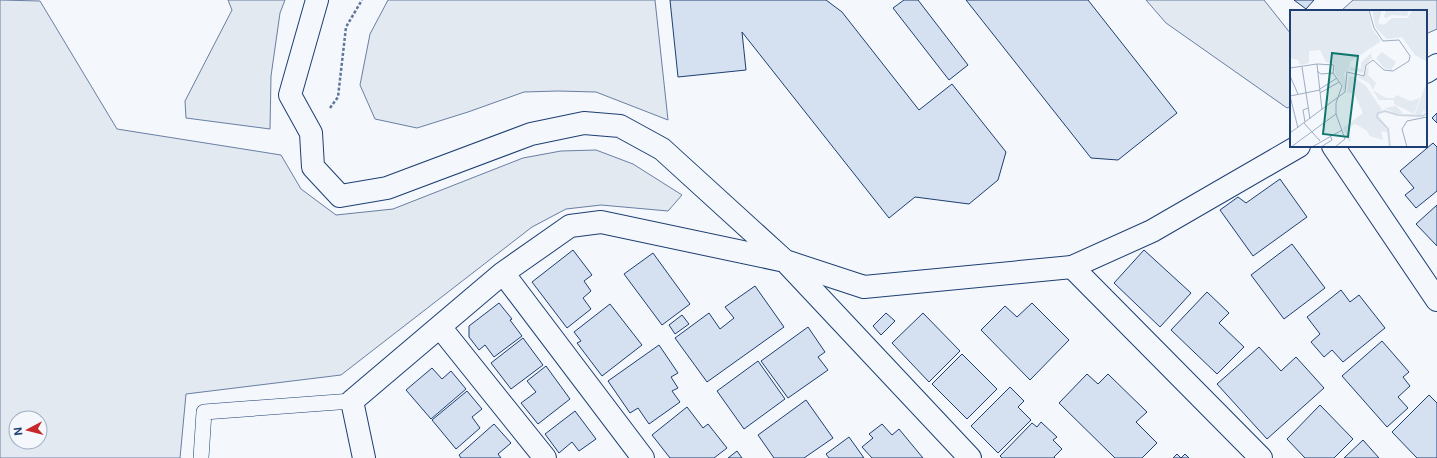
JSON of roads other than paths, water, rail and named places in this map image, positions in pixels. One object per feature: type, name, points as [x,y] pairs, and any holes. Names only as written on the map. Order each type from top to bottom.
[{"type":"street","points":[[317,0],[290,95],[311,133],[313,167],[340,196],[387,188],[531,134],[584,123],[620,126],[662,149],[785,261],[970,458]]},
{"type":"street","points":[[1427,71],[1437,65]]},
{"type":"street","points":[[364,458],[352,401],[503,273],[570,226],[601,222],[785,261],[864,287],[1072,267],[1152,231],[1297,147]]},
{"type":"street","points":[[1334,147],[1437,300]]},
{"type":"street","points":[[1072,267],[1261,458]]},
{"type":"street","points":[[503,273],[642,458]]},
{"type":"street","points":[[440,327],[545,458]]},
{"type":"lane","points":[[201,458],[204,412],[352,401]]}]
